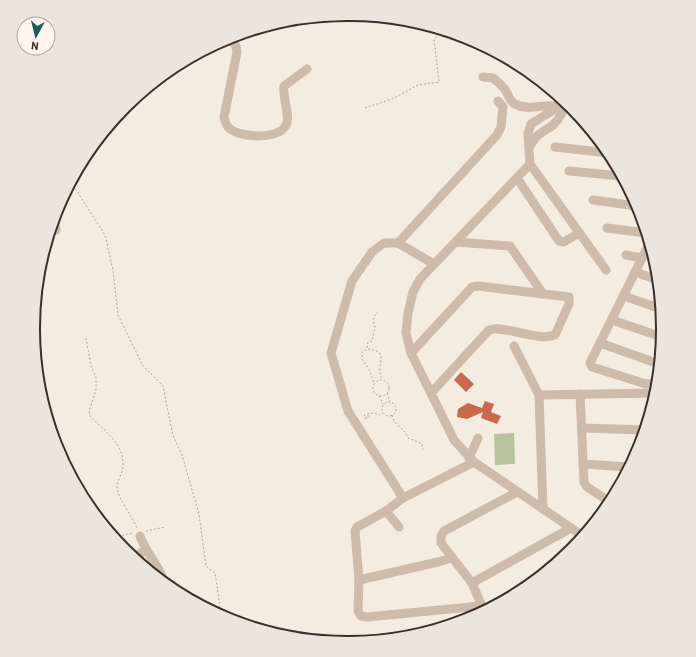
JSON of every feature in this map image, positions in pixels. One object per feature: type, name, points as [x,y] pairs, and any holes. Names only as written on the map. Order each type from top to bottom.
[{"type":"street","points":[[233,43],[236,46],[237,52],[224,117],[228,127],[238,134],[266,136],[275,134],[286,127],[288,120],[284,98],[284,86],[307,69]]},
{"type":"street","points":[[483,77],[493,78],[506,91],[515,105],[559,105]]},
{"type":"street","points":[[398,243],[497,135],[501,127],[503,107],[498,101]]},
{"type":"street","points":[[561,107],[531,124],[528,134],[530,164],[606,270]]},
{"type":"street","points":[[530,146],[538,134],[552,126],[561,116],[563,109]]},
{"type":"street","points":[[545,115],[552,126]]},
{"type":"street","points":[[555,147],[600,152]]},
{"type":"street","points":[[530,164],[420,279],[411,299],[406,333],[411,352],[454,440],[471,460],[578,532]]},
{"type":"street","points":[[569,171],[614,175]]},
{"type":"street","points":[[517,178],[559,241],[564,242],[579,233]]},
{"type":"street","points":[[593,200],[629,205]]},
{"type":"street","points":[[607,228],[640,232]]},
{"type":"street","points":[[456,242],[509,243],[543,294]]},
{"type":"street","points":[[403,498],[348,411],[331,353],[352,281],[372,252],[384,243],[398,243],[434,264]]},
{"type":"street","points":[[646,252],[590,363],[592,367],[646,384],[651,383]]},
{"type":"street","points":[[626,255],[642,258]]},
{"type":"street","points":[[635,272],[651,278]]},
{"type":"street","points":[[411,352],[472,287],[478,286],[569,297],[569,304],[555,335],[549,337],[520,334],[504,330],[490,330],[431,393]]},
{"type":"street","points":[[624,296],[655,307]]},
{"type":"street","points":[[612,320],[656,335]]},
{"type":"street","points":[[504,330],[514,346],[539,395],[543,509]]},
{"type":"street","points":[[514,346],[520,334]]},
{"type":"street","points":[[600,343],[654,362]]},
{"type":"street","points":[[539,395],[649,393]]},
{"type":"street","points":[[580,394],[583,428],[584,482],[587,487],[604,498]]},
{"type":"street","points":[[583,428],[638,430]]},
{"type":"street","points":[[475,609],[367,617],[361,616],[358,611],[359,580],[355,531],[357,527],[386,511],[403,498],[471,460],[478,438]]},
{"type":"street","points":[[583,464],[623,467]]},
{"type":"street","points":[[482,605],[472,583],[451,558],[441,543],[441,536],[444,531],[517,492]]},
{"type":"street","points":[[386,511],[399,527]]},
{"type":"street","points":[[472,583],[571,528]]},
{"type":"street","points":[[140,536],[145,550],[152,558],[158,570]]},
{"type":"street","points":[[139,554],[145,550]]},
{"type":"street","points":[[359,580],[451,558]]},
{"type":"path","points":[[365,108],[392,100],[418,86],[439,82],[434,40],[439,34]]},
{"type":"path","points":[[75,188],[105,235],[113,270],[118,316],[143,366],[163,386],[173,436],[182,455],[200,514],[206,566],[215,573],[220,608]]},
{"type":"path","points":[[367,349],[368,342],[372,341],[375,327],[373,320],[377,312]]},
{"type":"path","points":[[86,338],[91,366],[96,377],[96,390],[89,411],[90,416],[116,441],[120,449],[123,465],[117,487],[119,496],[134,519],[140,536]]},
{"type":"path","points":[[384,413],[383,405],[379,396],[373,391],[374,382],[362,358],[362,352],[367,349],[376,350],[380,354],[379,372],[382,379],[389,385],[387,393],[390,402],[394,404],[396,408],[392,415]]},
{"type":"path","points":[[374,382],[382,379]]},
{"type":"path","points":[[379,396],[387,393]]},
{"type":"path","points":[[383,405],[390,402]]},
{"type":"path","points":[[368,415],[374,412],[380,415],[384,413],[387,416],[392,415]]},
{"type":"path","points":[[392,415],[395,424],[407,433],[408,438],[422,444],[423,449],[421,452]]},
{"type":"green space","points":[[514,433],[515,464],[495,465],[494,434]]},
{"type":"building","points":[[461,372],[474,384],[466,392],[454,380]]},
{"type":"building","points":[[485,401],[494,404],[491,412],[501,416],[497,424],[481,418],[483,412],[467,419],[457,417],[458,409],[468,403],[482,408]]}]
